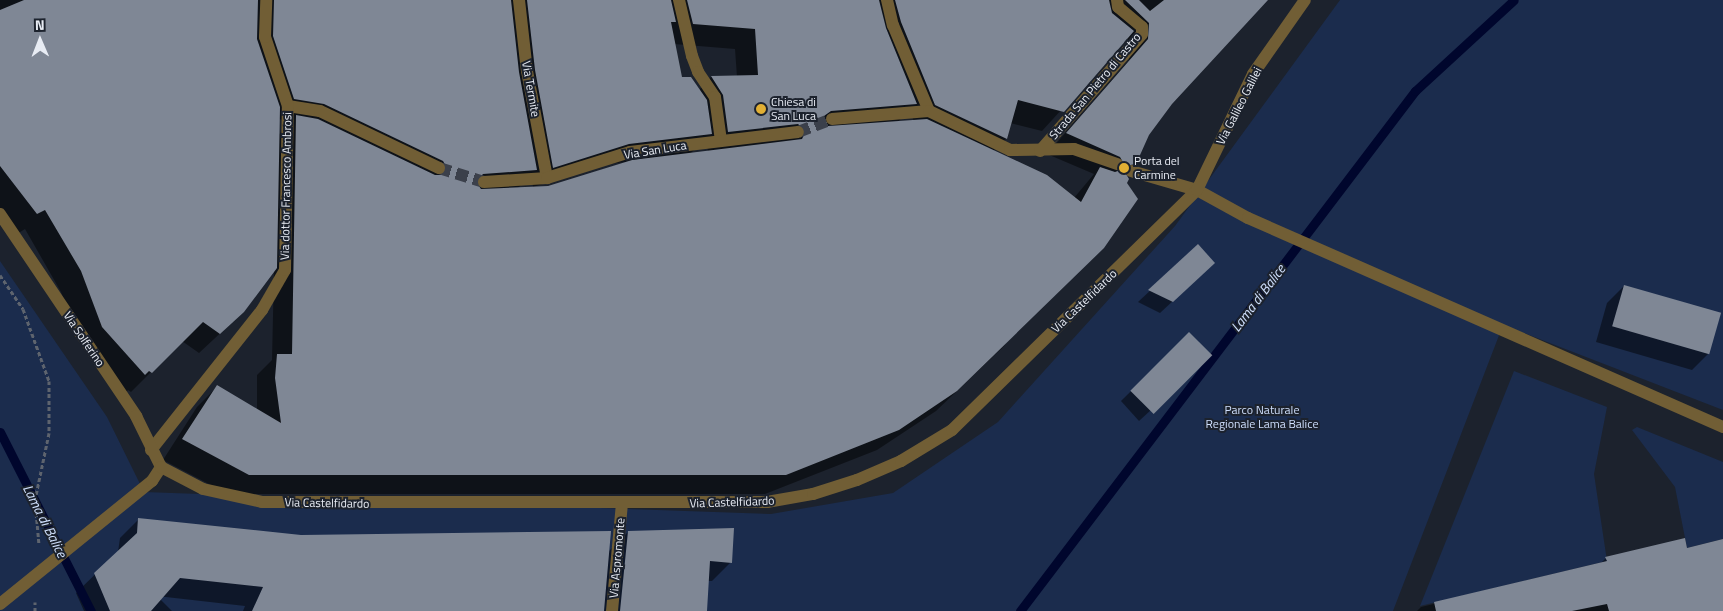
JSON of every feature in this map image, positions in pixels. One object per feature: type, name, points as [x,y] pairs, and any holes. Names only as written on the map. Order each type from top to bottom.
[{"type":"street","name":"Via dottor Francesco Ambrosi","points":[[151,450],[262,310],[285,270],[288,106],[265,37],[266,0]]},
{"type":"street","name":"Via Termite","points":[[519,0],[547,178]]},
{"type":"street","points":[[678,0],[698,72],[715,97],[721,141]]},
{"type":"street","points":[[887,0],[893,25],[929,111]]},
{"type":"street","name":"Strada San Pietro di Castro","points":[[1040,151],[1142,34],[1142,27],[1118,7],[1117,0]]},
{"type":"street","name":"Via Galileo Galilei","points":[[1198,190],[1253,74],[1305,0]]},
{"type":"street","points":[[288,106],[320,111],[439,168]]},
{"type":"street","points":[[832,119],[929,111],[1010,150],[1074,149],[1117,164]]},
{"type":"street","name":"Via San Luca","points":[[484,182],[547,178],[630,152],[798,132]]},
{"type":"street","points":[[1132,172],[1198,190],[1248,218],[1579,361],[1723,427]]},
{"type":"street","name":"Via Castelfidardo","points":[[161,467],[224,496],[262,502],[622,504],[767,502],[813,494],[901,461],[952,430],[1198,190]]},
{"type":"street","name":"Via Solferino","points":[[0,214],[136,416],[161,467]]},
{"type":"street","points":[[0,604],[152,481],[161,467]]},
{"type":"street","name":"Via Aspromonte","points":[[612,611],[622,504]]},
{"type":"path","points":[[0,275],[23,309],[50,381],[49,433],[35,500],[40,532]]},
{"type":"green space","name":"Parco Naturale Regionale Lama Balice","points":[[1340,0],[1723,0],[1723,410],[1503,325],[1393,611],[0,611],[0,261],[107,417],[144,492],[771,514],[893,493],[998,422],[1175,226]]},
{"type":"green space","points":[[1514,371],[1607,407],[1594,474],[1607,561],[1420,606]]},
{"type":"green space","points":[[1637,427],[1723,462],[1723,539],[1687,548],[1675,487],[1632,430]]},
{"type":"building","points":[[24,0],[258,0],[257,39],[280,107],[277,268],[244,312],[220,334],[203,322],[152,373],[149,371],[145,375],[102,327],[81,271],[45,210],[37,214],[0,166],[0,10]]},
{"type":"building","points":[[274,0],[511,0],[519,72],[537,170],[483,174],[476,182],[481,189],[548,186],[632,160],[802,139],[806,131],[798,124],[728,132],[723,95],[711,76],[758,75],[755,29],[693,24],[687,0],[879,0],[886,28],[917,104],[831,111],[824,116],[828,126],[927,119],[1047,175],[1081,202],[1100,167],[1115,172],[1123,169],[1129,179],[1127,183],[1138,199],[1104,248],[957,391],[899,430],[786,475],[249,475],[182,439],[217,385],[281,423],[275,378],[277,354],[292,354],[296,115],[318,119],[435,175],[443,175],[447,168],[443,161],[324,104],[294,99],[273,36]]},
{"type":"building","points":[[527,0],[671,0],[676,22],[671,22],[682,77],[691,77],[707,100],[712,134],[629,144],[553,168],[535,70]]},
{"type":"building","points":[[895,0],[1109,0],[1112,13],[1134,31],[1064,112],[1018,100],[1007,139],[935,105],[901,22]]},
{"type":"building","points":[[1125,0],[1139,0],[1150,11],[1164,0],[1268,0],[1172,104],[1149,135],[1136,164],[1125,166],[1120,157],[1066,133],[1148,39],[1149,23]]},
{"type":"building","points":[[1198,244],[1215,263],[1173,302],[1148,290]]},
{"type":"building","points":[[1624,285],[1721,313],[1709,354],[1612,326]]},
{"type":"building","points":[[1189,332],[1212,355],[1154,414],[1130,391]]},
{"type":"building","points":[[138,518],[301,535],[611,531],[604,611],[252,611],[263,587],[180,578],[151,611],[110,611],[94,573],[137,533]]},
{"type":"building","points":[[734,528],[732,563],[710,561],[707,611],[620,611],[628,531]]},
{"type":"building","points":[[1685,538],[1687,548],[1723,539],[1723,611],[1609,611],[1607,604],[1572,611],[1436,611],[1434,602],[1607,561],[1605,557]]},
{"type":"waterway","name":"Lama di Balice","points":[[1020,611],[1415,91],[1514,0]]},
{"type":"waterway","name":"Lama di Balice","points":[[0,432],[91,611]]},
{"type":"tunnel","points":[[798,132],[832,119]]},
{"type":"tunnel","points":[[439,168],[484,182]]},
{"type":"place","name":"Chiesa di San Luca","points":[[761,109]]},
{"type":"place","name":"Porta del Carmine","points":[[1124,168]]}]
